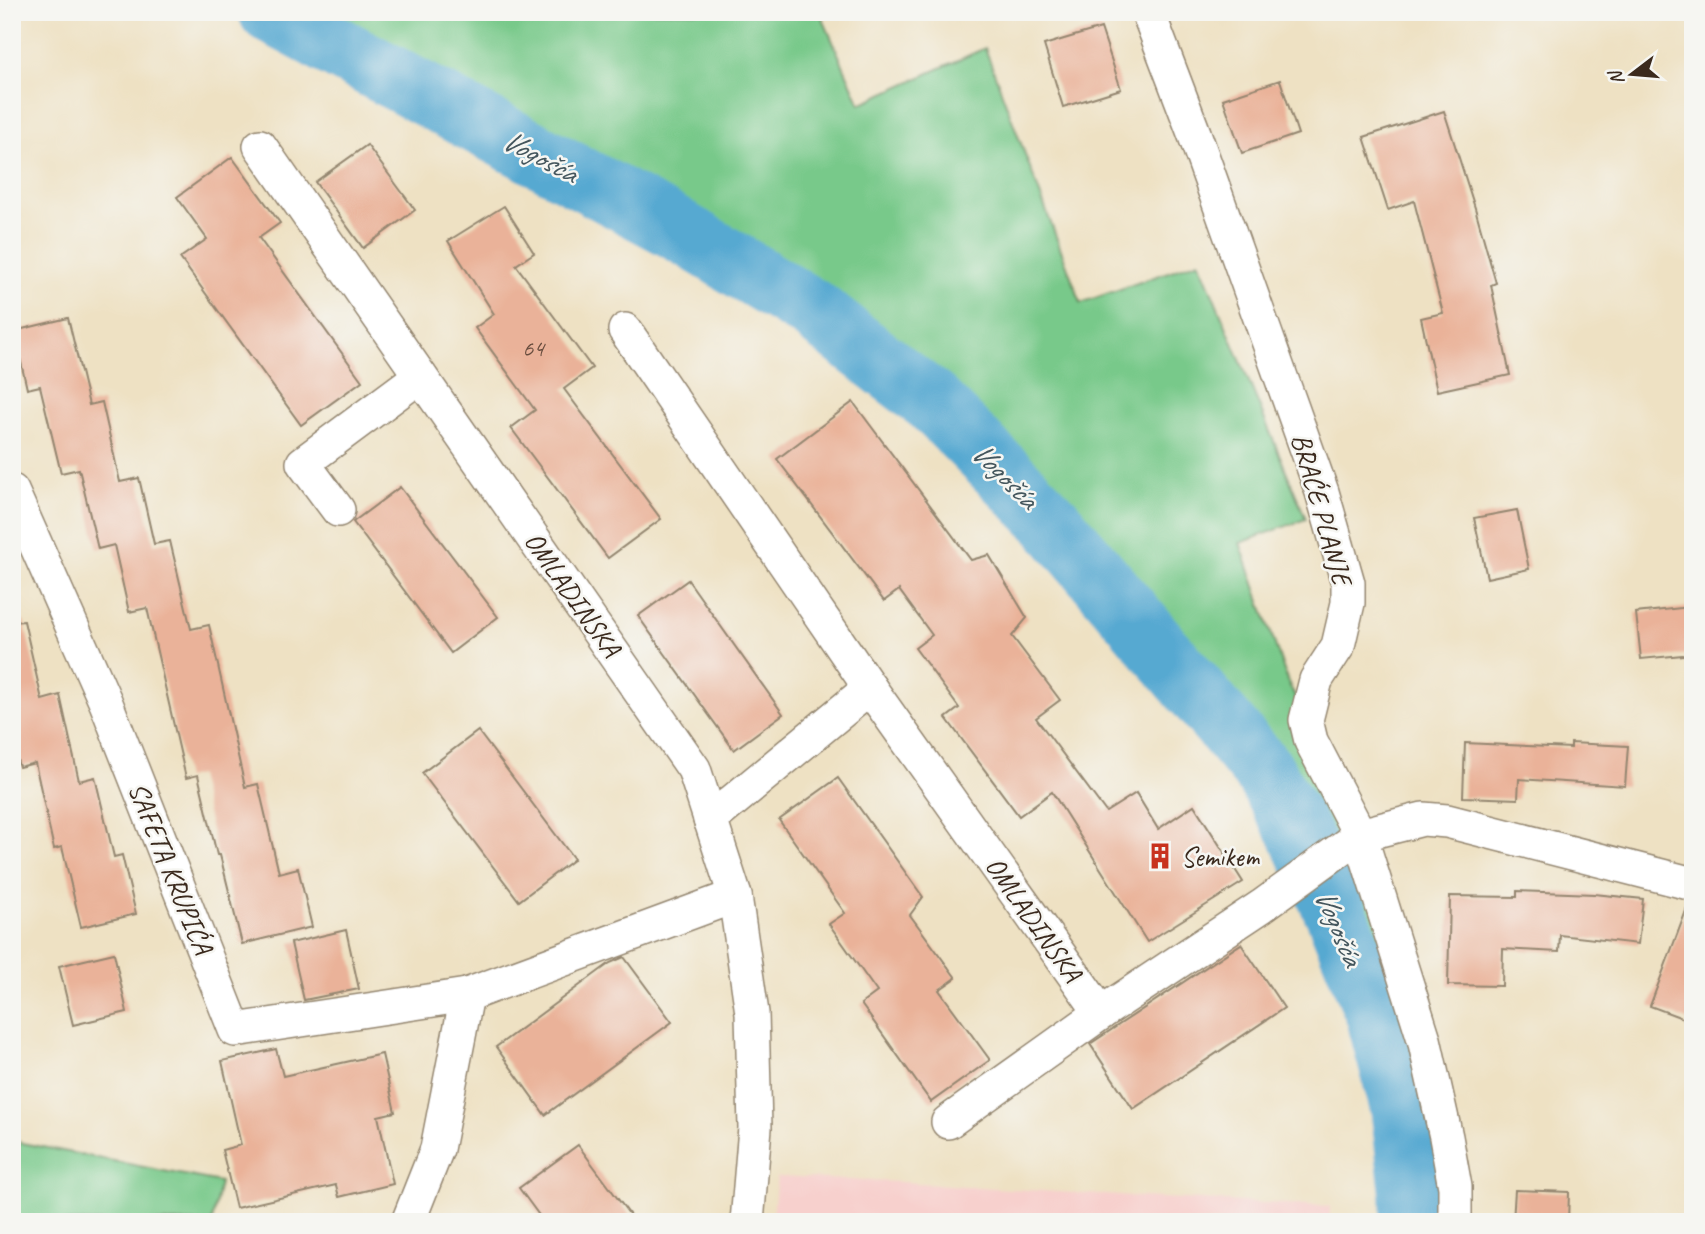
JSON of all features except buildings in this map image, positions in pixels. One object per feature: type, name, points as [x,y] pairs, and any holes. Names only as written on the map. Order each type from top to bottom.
[{"type":"street","name":"BRAĆE PLANJE","points":[[1149,12],[1322,492],[1348,583],[1348,603],[1338,646],[1316,680],[1306,720],[1311,741],[1349,844],[1424,1039],[1455,1187],[1455,1222]]},
{"type":"street","name":"OMLADINSKA","points":[[260,146],[694,769],[735,896],[752,1013],[755,1128],[747,1222]]},
{"type":"street","name":"OMLADINSKA","points":[[625,330],[870,688],[1101,1013]]},
{"type":"street","points":[[338,510],[303,463],[420,376]]},
{"type":"street","name":"SAFETA KRUPIĆA","points":[[12,491],[106,703],[235,1030],[467,995],[735,896]]},
{"type":"street","points":[[710,820],[870,688]]},
{"type":"street","points":[[948,1122],[1101,1013],[1262,906],[1349,844],[1423,819],[1447,821],[1693,884]]},
{"type":"street","points":[[408,1222],[437,1149],[467,995]]},
{"type":"shaded area","points":[[777,1177],[1330,1206],[1329,1222],[772,1222]]},
{"type":"green space","points":[[270,12],[820,12],[860,104],[985,48],[1081,303],[1199,261],[1306,519],[1240,543],[1288,682],[1360,835],[1455,1222],[1412,1222],[1412,1197],[1402,1110],[1377,1015],[1336,913],[1297,828],[1264,772],[1051,521],[933,403],[812,310],[673,227]]},
{"type":"green space","points":[[12,1141],[220,1182],[212,1222],[12,1222]]},
{"type":"waterway","name":"Vogošća","points":[[270,12],[673,227],[812,310],[933,403],[1051,521],[1264,772],[1297,828],[1336,913],[1377,1015],[1402,1110],[1412,1197],[1412,1222]]},
{"type":"place","name":"Semikem","points":[[1160,856]]}]
